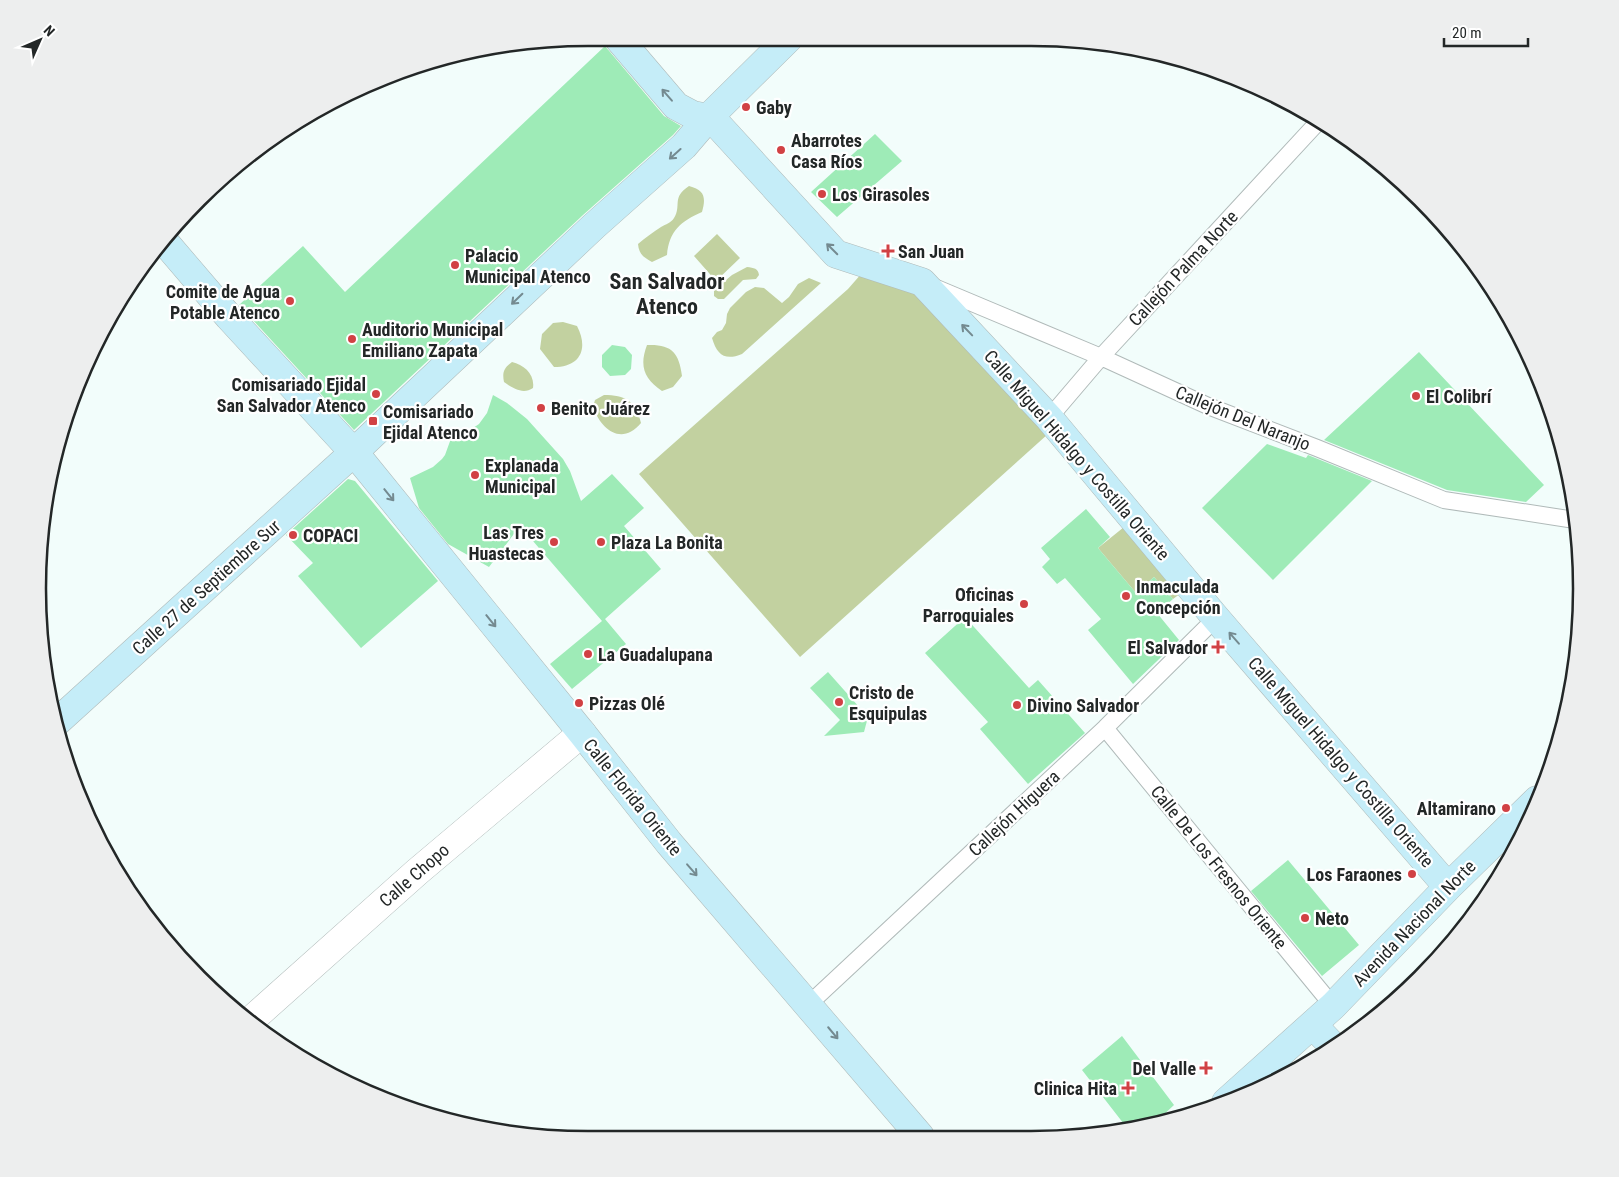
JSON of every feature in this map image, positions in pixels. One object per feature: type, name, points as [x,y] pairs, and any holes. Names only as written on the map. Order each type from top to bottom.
[{"type":"street","points":[[625,46],[676,106],[693,115],[708,118]]},
{"type":"street","name":"Calle 27 de Septiembre Sur","points":[[62,717],[353,453],[594,226],[684,146],[708,118],[781,46]]},
{"type":"street","name":"Calle Miguel Hidalgo y Costilla Oriente","points":[[708,118],[717,124],[836,254],[922,282],[1048,418],[1085,468],[1448,887]]},
{"type":"street","name":"Calle Florida Oriente","points":[[168,246],[229,317],[353,453],[582,733],[669,843],[916,1131]]},
{"type":"street","name":"Calle Chopo","points":[[255,1016],[417,872],[582,733]]},
{"type":"street","name":"Avenida Nacional Norte","points":[[1268,1076],[1327,1039],[1333,1006],[1448,887],[1523,813]]},
{"type":"lane","name":"Callejón Palma Norte","points":[[1048,418],[1101,357],[1314,127]]},
{"type":"lane","name":"Callejón Del Naranjo","points":[[922,282],[1101,357],[1208,406],[1444,500],[1568,519]]},
{"type":"lane","name":"Callejón Higuera","points":[[808,1005],[1105,728],[1216,618]]},
{"type":"lane","name":"Calle De Los Fresnos Oriente","points":[[1105,728],[1333,1006]]},
{"type":"green space","points":[[689,186],[698,190],[703,195],[702,212],[688,219],[677,228],[670,239],[667,255],[652,262],[642,255],[638,244],[673,220],[678,198]]},
{"type":"green space","points":[[717,234],[740,258],[716,281],[694,256]]},
{"type":"green space","points":[[747,267],[758,271],[759,275],[756,279],[743,280],[724,299],[718,299],[714,296],[714,290],[732,275]]},
{"type":"green space","points":[[862,273],[918,290],[1048,434],[800,657],[639,474],[848,289]]},
{"type":"green space","points":[[809,278],[821,283],[742,354],[731,357],[722,355],[716,349],[712,338],[717,332],[722,330],[730,308],[746,292],[755,287],[764,288],[782,303],[798,284]]},
{"type":"green space","points":[[563,322],[577,326],[581,334],[582,349],[576,360],[570,364],[554,367],[540,349],[542,334],[553,323]]},
{"type":"green space","points":[[647,345],[668,348],[676,355],[682,376],[673,387],[662,391],[647,377],[643,366],[643,359]]},
{"type":"green space","points":[[512,362],[521,365],[528,371],[532,378],[533,388],[522,391],[504,382],[504,370]]},
{"type":"green space","points":[[604,395],[618,396],[633,404],[641,423],[634,430],[627,433],[620,434],[607,428],[601,422],[593,407],[595,400]]},
{"type":"green space","points":[[1129,523],[1188,588],[1173,599],[1154,577],[1136,593],[1098,548]]},
{"type":"building","points":[[605,46],[664,116],[681,126],[583,215],[354,430],[239,305],[303,246],[345,292]]},
{"type":"building","points":[[875,134],[902,161],[837,217],[811,192]]},
{"type":"building","points":[[612,345],[625,347],[632,355],[631,369],[625,375],[610,376],[602,367],[602,355]]},
{"type":"building","name":"El Colibrí","points":[[1419,352],[1544,485],[1526,502],[1447,490],[1324,440]]},
{"type":"building","points":[[493,395],[507,403],[527,419],[563,459],[570,471],[581,501],[612,474],[644,508],[624,526],[661,569],[605,619],[626,644],[572,689],[550,664],[602,621],[520,526],[489,567],[448,544],[419,508],[410,478],[433,467],[442,459],[453,433],[461,436],[479,424],[487,413]]},
{"type":"building","points":[[1267,444],[1306,458],[1308,455],[1372,481],[1273,580],[1202,508]]},
{"type":"building","points":[[348,479],[355,481],[438,581],[361,648],[298,576],[313,563],[286,535]]},
{"type":"building","name":"Inmaculada Concepción","points":[[1086,509],[1110,537],[1098,548],[1136,593],[1154,577],[1173,599],[1157,613],[1179,640],[1133,684],[1088,630],[1101,619],[1065,578],[1057,584],[1042,567],[1050,559],[1041,548]]},
{"type":"building","name":"Divino Salvador","points":[[965,617],[1029,688],[1038,680],[1085,733],[1028,784],[980,729],[988,722],[925,653]]},
{"type":"building","name":"Cristo de Esquipulas","points":[[828,672],[868,717],[864,732],[824,736],[840,720],[810,688]]},
{"type":"building","name":"Neto","points":[[1288,860],[1359,945],[1322,976],[1251,891]]},
{"type":"building","name":"Clinica Hita","points":[[1122,1036],[1174,1105],[1165,1113],[1123,1122],[1082,1070]]},
{"type":"place","name":"Gaby","points":[[746,107]]},
{"type":"place","name":"Abarrotes Casa Ríos","points":[[781,150]]},
{"type":"place","name":"Los Girasoles","points":[[822,194]]},
{"type":"place","name":"San Juan","points":[[888,251]]},
{"type":"place","name":"Palacio Municipal Atenco","points":[[455,265]]},
{"type":"place","name":"Comite de Agua Potable Atenco","points":[[290,301]]},
{"type":"place","name":"Auditorio Municipal Emiliano Zapata","points":[[352,339]]},
{"type":"place","name":"Comisariado Ejidal San Salvador Atenco","points":[[376,394]]},
{"type":"place","name":"El Colibrí","points":[[1416,396]]},
{"type":"place","name":"Benito Juárez","points":[[541,408]]},
{"type":"place","name":"Comisariado Ejidal Atenco","points":[[373,421]]},
{"type":"place","name":"Explanada Municipal","points":[[475,475]]},
{"type":"place","name":"COPACI","points":[[293,535]]},
{"type":"place","name":"Las Tres Huastecas","points":[[554,542]]},
{"type":"place","name":"Plaza La Bonita","points":[[601,542]]},
{"type":"place","name":"Inmaculada Concepción","points":[[1126,596]]},
{"type":"place","name":"Oficinas Parroquiales","points":[[1024,604]]},
{"type":"place","name":"El Salvador","points":[[1218,647]]},
{"type":"place","name":"La Guadalupana","points":[[588,654]]},
{"type":"place","name":"Cristo de Esquipulas","points":[[839,702]]},
{"type":"place","name":"Pizzas Olé","points":[[579,703]]},
{"type":"place","name":"Divino Salvador","points":[[1017,705]]},
{"type":"place","name":"Altamirano","points":[[1506,808]]},
{"type":"place","name":"Los Faraones","points":[[1412,874]]},
{"type":"place","name":"Neto","points":[[1305,918]]},
{"type":"place","name":"Del Valle","points":[[1206,1068]]},
{"type":"place","name":"Clinica Hita","points":[[1128,1088]]},
{"type":"district","name":"San Salvador Atenco","points":[[667,294]]}]
